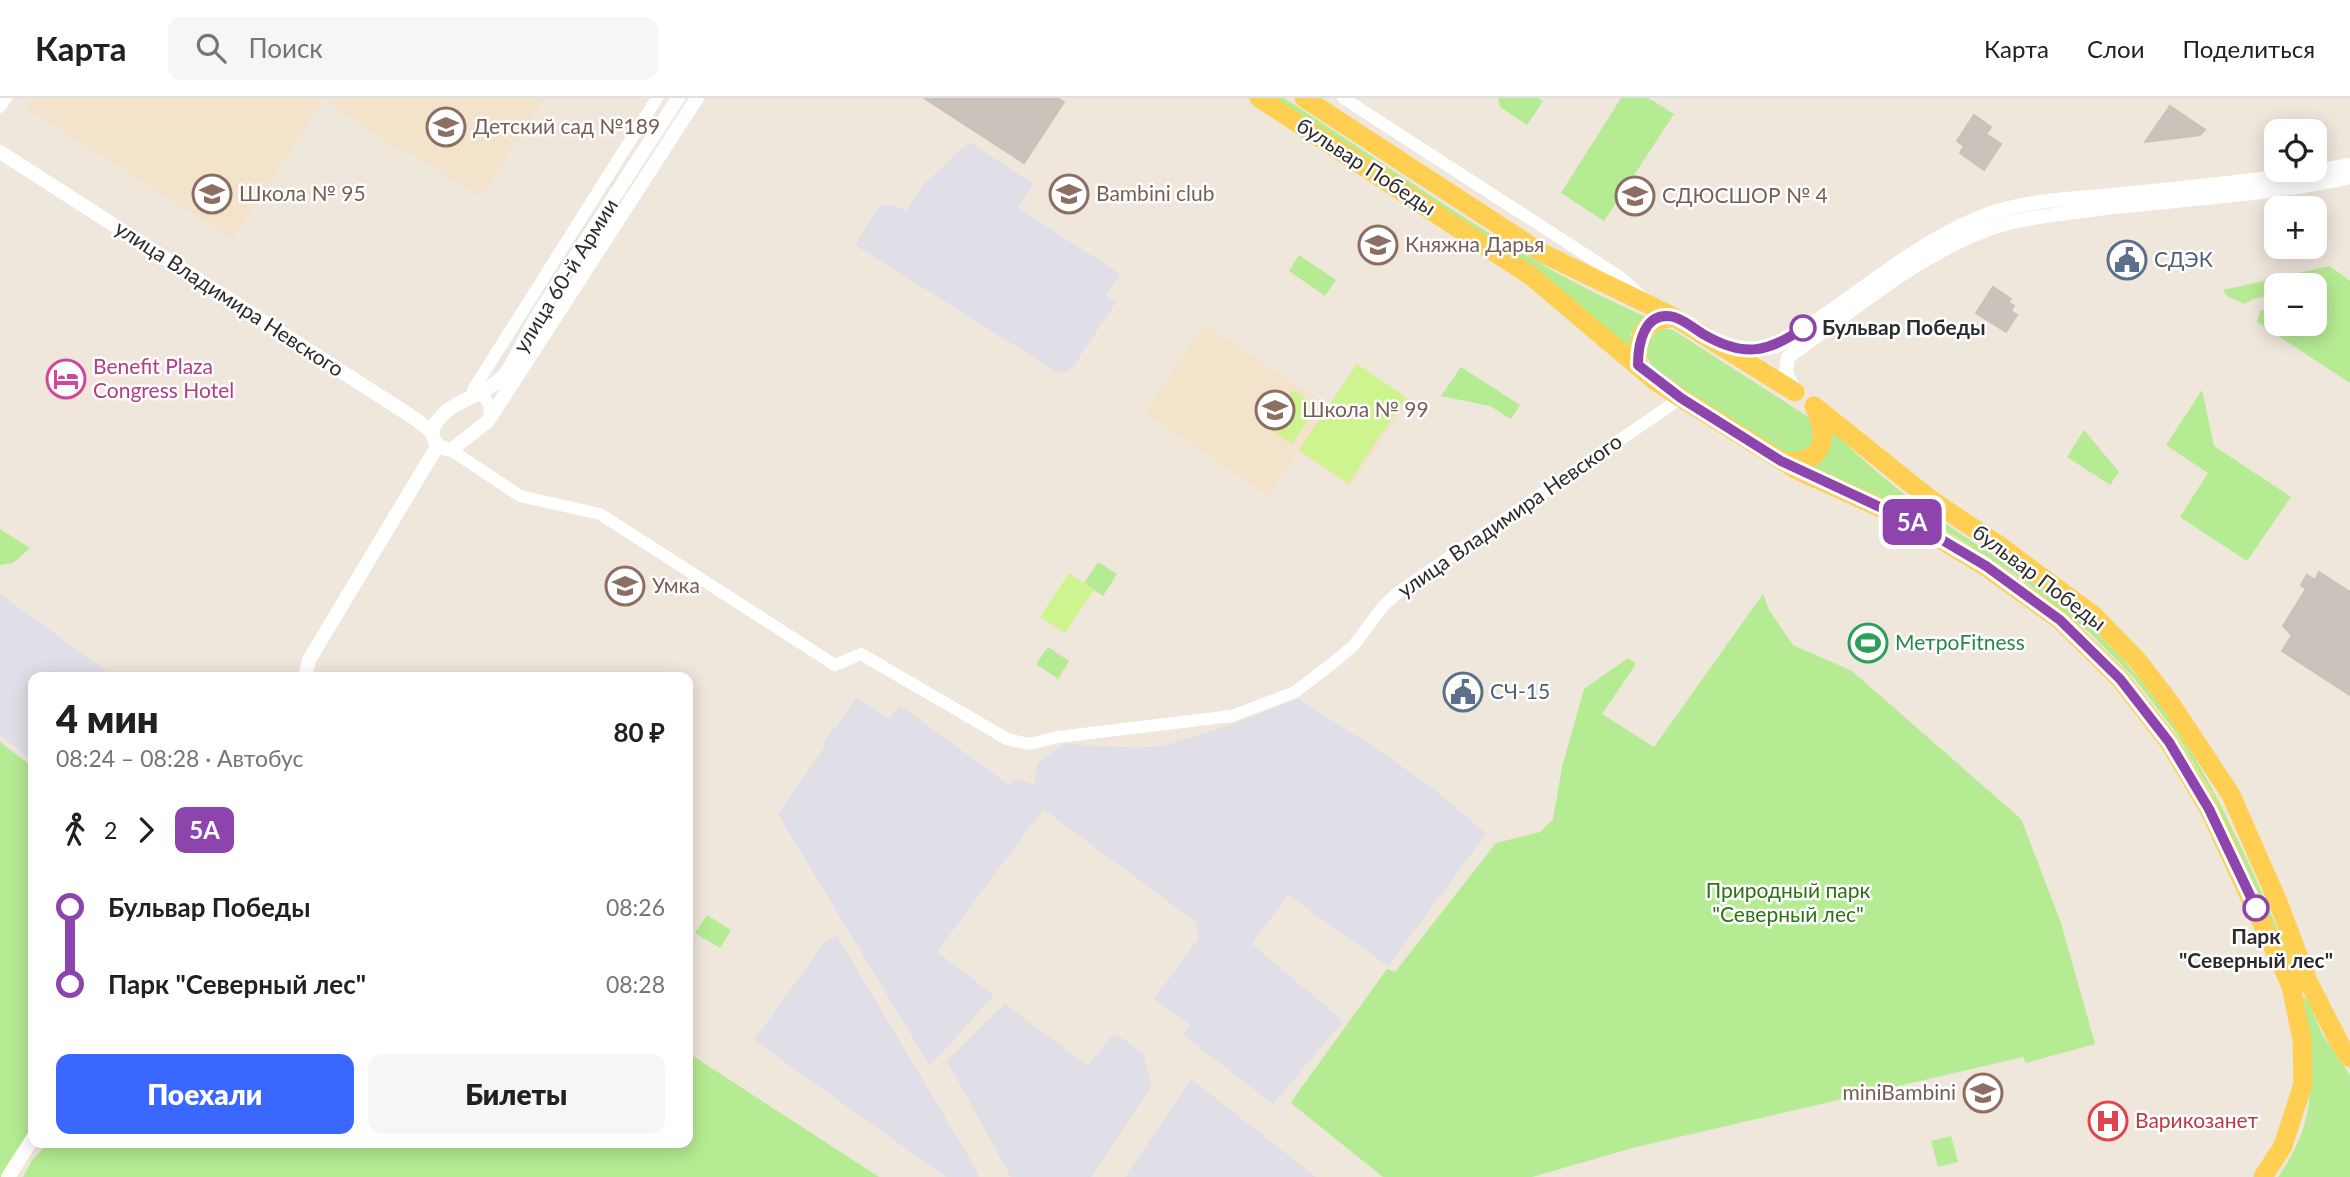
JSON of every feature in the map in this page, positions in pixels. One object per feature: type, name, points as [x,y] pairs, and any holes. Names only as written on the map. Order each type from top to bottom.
[{"type":"main road","name":"бульвар Победы","points":[[1259,98],[1531,276],[1681,398],[1781,461],[1912,522],[1986,566],[2060,620],[2120,679],[2169,742],[2209,809],[2302,990],[2350,1058]]},
{"type":"main road","name":"бульвар Победы","points":[[1304,98],[1540,252],[1674,317],[1796,392]]},
{"type":"main road","points":[[1638,365],[1638,348],[1643,332],[1660,319],[1674,317]]},
{"type":"main road","name":"бульвар Победы","points":[[1781,461],[1798,463],[1808,459],[1822,444],[1823,425],[1814,406],[1930,499],[2000,546],[2092,615],[2138,661],[2171,704],[2231,795],[2278,902],[2302,990],[2303,1084],[2283,1146],[2263,1177]]},
{"type":"street","points":[[0,107],[6,98]]},
{"type":"street","points":[[440,442],[488,421],[491,408],[484,397],[475,392],[657,98]]},
{"type":"street","name":"улица 60-й Армии","points":[[306,672],[309,660],[440,442],[440,418],[475,392],[496,383],[505,375],[536,318],[678,98]]},
{"type":"street","name":"улица 60-й Армии","points":[[488,421],[697,98]]},
{"type":"street","points":[[1343,98],[1620,277],[1653,306]]},
{"type":"street","name":"улица Владимира Невского","points":[[0,152],[414,418],[440,442],[520,496],[600,514],[835,665],[861,654],[1007,739],[1029,744],[1058,737],[1232,716],[1295,692],[1354,645],[1384,605],[1400,592],[1681,398]]},
{"type":"street","points":[[1717,342],[1737,349],[1754,350],[1777,346],[1911,254],[1978,218],[2002,210],[2061,201],[2266,180],[2350,165]]},
{"type":"street","points":[[1796,392],[1786,373],[1788,357],[1908,272],[1979,233],[2026,219],[2312,185],[2350,177]]},
{"type":"street","points":[[8,1177],[28,1146]]},
{"type":"shaded area","name":"Школа № 95","points":[[32,98],[324,98],[233,239],[26,108]]},
{"type":"shaded area","name":"Детский сад №189","points":[[333,98],[545,98],[480,197],[413,154],[401,152],[330,103]]},
{"type":"shaded area","points":[[969,142],[1033,184],[1018,208],[1120,274],[1106,295],[1116,302],[1072,368],[1060,374],[855,245],[880,206],[894,205],[906,211],[924,184]]},
{"type":"shaded area","name":"Школа № 99","points":[[1205,324],[1328,406],[1357,364],[1409,399],[1350,487],[1298,452],[1268,496],[1145,413]]},
{"type":"shaded area","points":[[0,594],[108,672],[28,672],[28,757],[0,735]]},
{"type":"shaded area","points":[[857,697],[888,719],[900,705],[1010,786],[1017,778],[1034,785],[1037,763],[1064,744],[1140,748],[1167,745],[1231,725],[1298,699],[1438,792],[1486,834],[1388,966],[1288,895],[1252,944],[1343,1021],[1273,1104],[1183,1035],[1190,1025],[1154,999],[1199,938],[1196,922],[1043,809],[937,952],[994,995],[930,1066],[778,814],[826,745],[824,742],[833,728],[836,728]]},
{"type":"shaded area","points":[[837,936],[979,1177],[946,1177],[754,1040],[825,942]]},
{"type":"shaded area","points":[[1005,1004],[1088,1066],[1114,1033],[1143,1053],[1152,1085],[1091,1177],[1011,1177],[947,1061]]},
{"type":"shaded area","points":[[1191,1079],[1316,1177],[1125,1177]]},
{"type":"green space","points":[[1273,98],[1284,98],[1462,216],[1553,271],[1649,318],[1631,333],[1629,348],[1536,270]]},
{"type":"green space","points":[[1498,98],[1538,98],[1543,101],[1527,125],[1500,107]]},
{"type":"green space","points":[[1621,98],[1648,98],[1674,114],[1604,221],[1561,193]]},
{"type":"green space","points":[[1299,255],[1336,280],[1325,296],[1289,271]]},
{"type":"green space","points":[[2330,266],[2350,281],[2350,383],[2278,336],[2327,336],[2327,273],[2299,273]]},
{"type":"green space","points":[[2264,281],[2264,297],[2245,304],[2228,297],[2223,290]]},
{"type":"green space","points":[[2264,310],[2264,327],[2257,322],[2260,311]]},
{"type":"green space","points":[[1661,328],[1673,330],[1813,420],[1815,444],[1806,452],[1782,453],[1660,373],[1649,361],[1646,350],[1650,339]]},
{"type":"green space","points":[[1357,364],[1406,397],[1348,483],[1299,450]]},
{"type":"green space","points":[[1461,367],[1520,405],[1511,419],[1490,406],[1441,396]]},
{"type":"green space","points":[[1293,390],[1317,407],[1292,444],[1267,427]]},
{"type":"green space","points":[[2202,390],[2214,446],[2291,497],[2247,561],[2180,517],[2208,473],[2166,445]]},
{"type":"green space","points":[[1830,430],[1907,496],[2070,611],[2129,666],[2190,749],[2215,794],[2301,983],[2299,987],[2212,794],[2174,730],[2134,678],[2090,633],[2019,577],[1923,516],[1809,466],[1827,452]]},
{"type":"green space","points":[[2084,430],[2119,472],[2110,485],[2067,457]]},
{"type":"green space","points":[[0,529],[30,548],[13,563],[0,565]]},
{"type":"green space","points":[[1098,562],[1117,574],[1103,596],[1084,583]]},
{"type":"green space","points":[[1069,573],[1094,590],[1065,633],[1040,617]]},
{"type":"green space","name":"Природный парк \"Северный лес\"","points":[[1763,594],[1769,610],[1793,645],[1852,671],[2021,819],[2061,923],[2095,1044],[2026,1063],[2023,1057],[1636,1147],[1532,1177],[1383,1177],[1291,1103],[1296,1095],[1387,969],[1395,972],[1496,843],[1540,832],[1553,819],[1562,767],[1584,689],[1628,658],[1636,664],[1602,714],[1654,747]]},
{"type":"green space","points":[[1048,647],[1069,661],[1058,679],[1036,664]]},
{"type":"green space","points":[[0,742],[28,763],[28,1142],[6,1177],[0,1177]]},
{"type":"green space","points":[[707,915],[731,930],[720,948],[695,933]]},
{"type":"green space","points":[[2307,997],[2322,1034],[2350,1075],[2350,1177],[2278,1177],[2302,1133],[2307,1112],[2310,1069],[2299,998]]},
{"type":"green space","points":[[693,1056],[879,1177],[23,1177],[32,1160],[44,1148],[693,1148]]},
{"type":"green space","points":[[1951,1136],[1958,1162],[1938,1167],[1931,1141]]},
{"type":"building","points":[[924,98],[1058,98],[1064,102],[1024,163]]},
{"type":"building","points":[[2170,106],[2205,130],[2200,135],[2145,142]]},
{"type":"building","points":[[1974,115],[1991,127],[1986,134],[2001,144],[1984,170],[1960,153],[1964,146],[1957,141]]},
{"type":"building","points":[[1993,287],[2011,299],[2008,302],[2014,306],[2011,311],[2017,315],[2006,332],[1976,313]]},
{"type":"building","points":[[2319,572],[2350,592],[2350,695],[2282,651],[2292,635],[2283,626],[2306,589],[2301,585],[2307,575],[2315,580]]},
{"type":"bus line","name":"5А","points":[[1803,328],[1777,346],[1754,350],[1737,349],[1717,342],[1674,317],[1660,319],[1651,323],[1639,339],[1638,365],[1654,380],[1781,461],[1912,522],[1986,566],[2060,620],[2120,679],[2169,742],[2209,809],[2256,908]]},
{"type":"place","name":"Детский сад №189","points":[[446,127]]},
{"type":"place","name":"Школа № 95","points":[[212,194]]},
{"type":"place","name":"Bambini club","points":[[1069,194]]},
{"type":"place","name":"СДЮСШОР № 4","points":[[1635,196]]},
{"type":"place","name":"Княжна Дарья","points":[[1378,245]]},
{"type":"place","name":"СДЭК","points":[[2127,260]]},
{"type":"place","name":"Бульвар Победы","points":[[1803,328]]},
{"type":"place","name":"Benefit Plaza Congress Hotel","points":[[66,379]]},
{"type":"place","name":"Школа № 99","points":[[1275,410]]},
{"type":"place","name":"Умка","points":[[625,586]]},
{"type":"place","name":"МетроFitness","points":[[1868,643]]},
{"type":"place","name":"СЧ-15","points":[[1463,692]]},
{"type":"place","name":"Парк \"Северный лес\"","points":[[2256,908]]},
{"type":"place","name":"miniBambini","points":[[1983,1093]]},
{"type":"place","name":"Варикозанет","points":[[2108,1121]]}]
